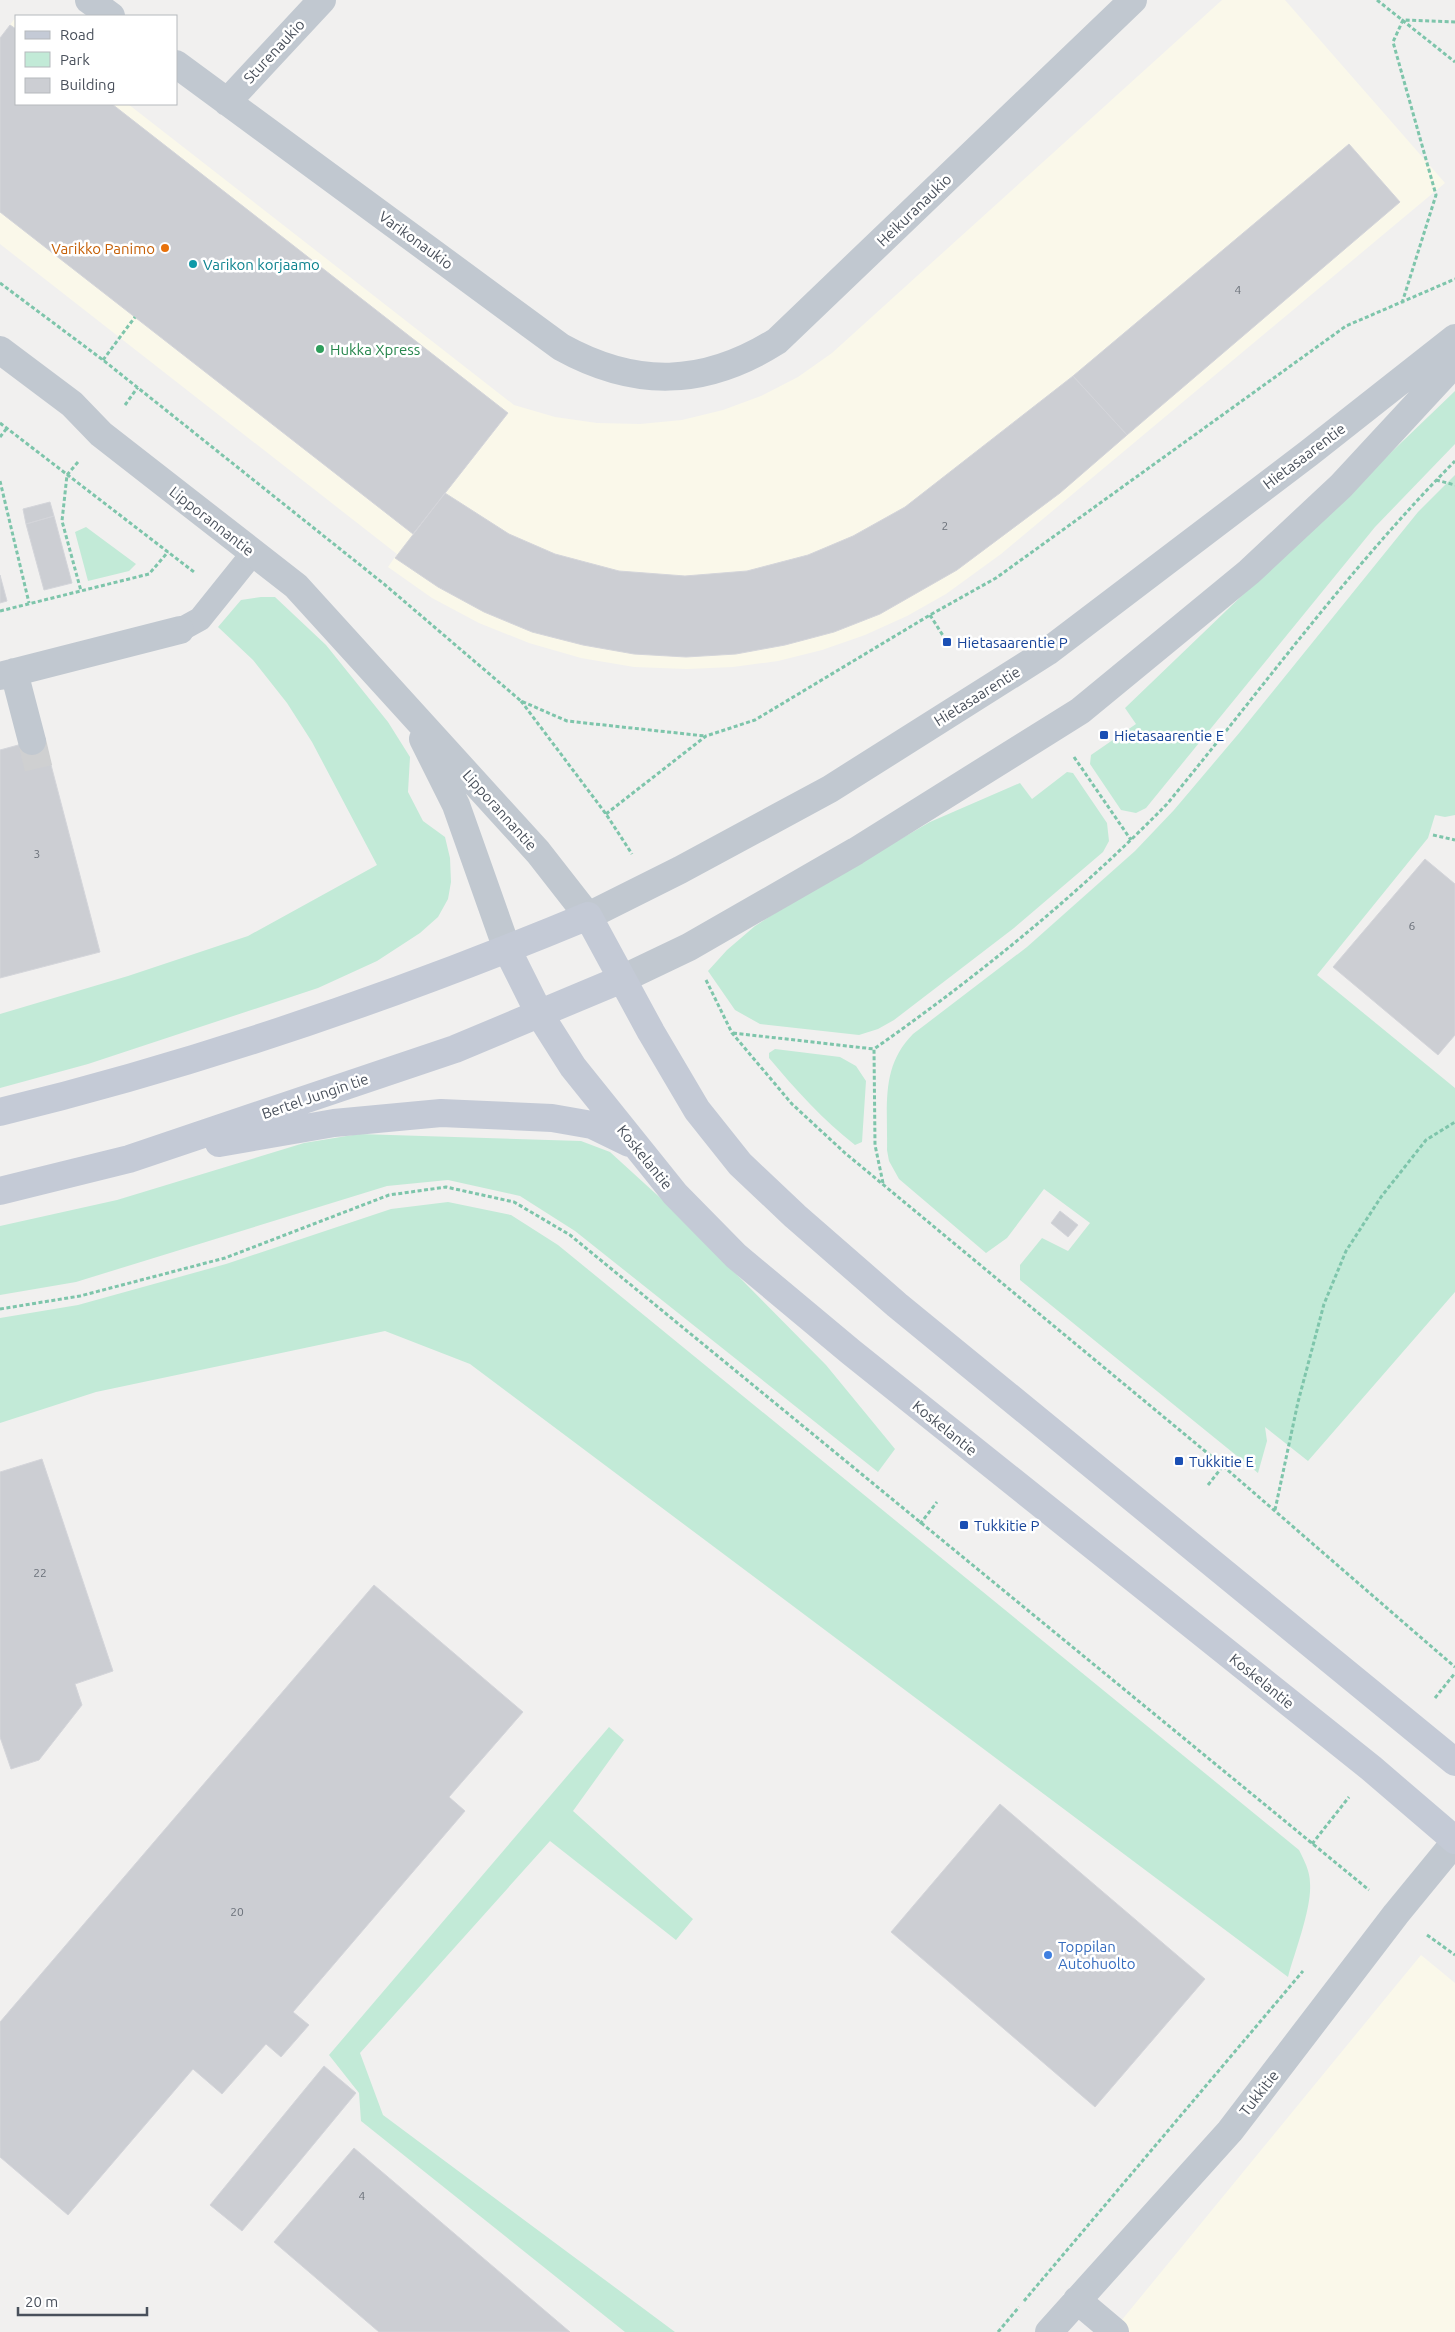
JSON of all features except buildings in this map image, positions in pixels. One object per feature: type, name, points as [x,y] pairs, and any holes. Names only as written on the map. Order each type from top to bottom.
[{"type":"main road","points":[[0,1112],[54,1099],[213,1053],[506,950],[588,916],[697,1110],[740,1164],[795,1216],[897,1304],[1455,1762]]},
{"type":"main road","name":"Koskelantie","points":[[506,950],[540,1015],[573,1067],[675,1194],[736,1256],[858,1358],[1371,1768],[1455,1841]]},
{"type":"main road","name":"Bertel Jungin tie","points":[[0,1191],[129,1159],[455,1049],[540,1015],[622,979]]},
{"type":"main road","points":[[129,1159],[334,1123],[441,1113],[552,1118],[592,1125],[635,1146]]},
{"type":"street","points":[[89,0],[110,15]]},
{"type":"street","name":"Sturenaukio","points":[[227,102],[322,0]]},
{"type":"street","name":"Heikuranaukio","points":[[672,377],[700,374],[727,367],[753,356],[777,341],[1133,0]]},
{"type":"street","name":"Varikonaukio","points":[[178,65],[560,347],[586,361],[614,370],[643,376],[672,377]]},
{"type":"street","name":"Hietasaarentie","points":[[588,916],[651,885],[830,789],[1047,652],[1309,453],[1455,338]]},
{"type":"street","name":"Lipporannantie","points":[[0,350],[72,404],[101,434],[296,586],[538,852],[588,916]]},
{"type":"street","points":[[622,979],[689,947],[856,851],[1080,711],[1256,565],[1341,486],[1455,363]]},
{"type":"street","points":[[32,741],[7,674],[180,630]]},
{"type":"street","name":"Lipporannantie","points":[[408,709],[456,805],[506,950]]},
{"type":"street","name":"Tukkitie","points":[[1049,2332],[1230,2131],[1396,1914],[1455,1841]]},
{"type":"street","points":[[1077,2300],[1115,2332]]},
{"type":"lane","points":[[180,630],[200,619],[254,553]]},
{"type":"path","points":[[1377,0],[1455,62]]},
{"type":"path","points":[[1404,20],[1455,22]]},
{"type":"path","points":[[1402,303],[1436,195],[1394,42],[1404,20]]},
{"type":"path","points":[[606,814],[706,736],[755,720],[930,615],[996,578],[1346,326],[1455,280]]},
{"type":"path","points":[[0,283],[103,360],[384,584],[521,701],[606,814],[651,885]]},
{"type":"path","points":[[103,360],[135,317]]},
{"type":"path","points":[[0,423],[222,594]]},
{"type":"path","points":[[0,437],[7,428]]},
{"type":"path","points":[[732,1032],[874,1049],[1020,938],[1131,840],[1167,804],[1359,566],[1455,461]]},
{"type":"path","points":[[67,475],[62,521],[81,590]]},
{"type":"path","points":[[1436,480],[1455,485]]},
{"type":"path","points":[[0,481],[29,603]]},
{"type":"path","points":[[0,611],[149,574],[168,552]]},
{"type":"path","points":[[930,615],[947,642]]},
{"type":"path","points":[[521,701],[567,721],[706,736]]},
{"type":"path","points":[[1074,757],[1131,840]]},
{"type":"path","points":[[1433,835],[1455,840]]},
{"type":"path","points":[[689,947],[732,1032],[792,1104],[845,1153],[1275,1510],[1455,1667]]},
{"type":"path","points":[[874,1049],[875,1145],[883,1184]]},
{"type":"path","points":[[1275,1510],[1298,1402],[1324,1304],[1346,1250],[1381,1197],[1426,1140],[1455,1122]]},
{"type":"path","points":[[0,1309],[80,1296],[225,1258],[389,1195],[446,1187],[514,1202],[570,1235],[920,1524],[1208,1757],[1396,1914],[1455,1955]]},
{"type":"path","points":[[1208,1485],[1223,1466]]},
{"type":"path","points":[[920,1524],[937,1502]]},
{"type":"path","points":[[998,2332],[1307,1966]]},
{"type":"shaded area","points":[[1222,0],[1285,0],[1445,183],[1001,554],[946,594],[907,616],[865,635],[822,650],[778,661],[733,667],[687,669],[634,667],[581,658],[529,643],[479,623],[432,598],[388,567],[397,554],[0,244],[0,38],[15,18],[15,105],[129,105],[514,405],[555,417],[597,423],[640,424],[682,420],[723,410],[761,396],[798,377],[832,353]]},
{"type":"shaded area","points":[[1421,1955],[1455,1983],[1455,2332],[1112,2332]]},
{"type":"green space","points":[[1455,391],[1455,444],[1375,527],[1146,808],[1136,813],[1121,810],[1090,764],[1091,755],[1136,724],[1125,708]]},
{"type":"green space","points":[[1455,475],[1455,815],[1445,817],[1435,815],[1428,838],[1317,975],[1455,1088],[1455,1292],[1308,1461],[1265,1427],[1267,1441],[1258,1473],[1020,1280],[1020,1265],[1042,1238],[1068,1251],[1090,1223],[1044,1189],[1007,1238],[986,1253],[899,1179],[889,1161],[887,1150],[888,1088],[895,1060],[902,1047],[913,1034],[1027,947],[1135,851],[1174,810],[1240,732],[1418,512]]},
{"type":"green space","points":[[86,527],[136,564],[129,571],[88,581],[75,532]]},
{"type":"green space","points":[[275,597],[326,645],[388,722],[410,757],[408,792],[423,821],[445,837],[450,858],[451,882],[448,899],[438,917],[420,933],[377,961],[318,988],[88,1064],[0,1088],[0,1014],[128,976],[248,936],[377,865],[312,742],[287,703],[253,660],[218,627],[241,600]]},
{"type":"green space","points":[[1067,772],[1073,773],[1107,823],[1109,841],[1103,852],[1014,928],[894,1020],[878,1029],[859,1035],[760,1024],[735,1010],[708,971],[727,950],[755,926],[795,900],[930,822],[1020,783],[1032,799]]},
{"type":"green space","points":[[775,1049],[840,1057],[856,1066],[866,1081],[862,1142],[855,1145],[799,1093],[769,1058],[769,1053]]},
{"type":"green space","points":[[359,1134],[581,1141],[610,1152],[667,1204],[826,1365],[895,1449],[878,1472],[575,1231],[520,1196],[448,1180],[387,1186],[76,1282],[0,1295],[0,1226],[117,1200],[304,1143]]},
{"type":"green space","points":[[448,1202],[511,1215],[558,1245],[1299,1850],[1309,1874],[1310,1893],[1306,1917],[1288,1977],[470,1364],[385,1331],[96,1392],[0,1423],[0,1318],[78,1305],[226,1264],[391,1209]]},
{"type":"green space","points":[[609,1727],[624,1740],[573,1811],[693,1919],[676,1940],[550,1841],[360,2053],[383,2115],[675,2332],[625,2332],[361,2121],[359,2093],[329,2055]]},
{"type":"tunnel","points":[[32,741],[41,779]]},
{"type":"place","name":"Varikko Panimo","points":[[165,248]]},
{"type":"place","name":"Varikon korjaamo","points":[[193,264]]},
{"type":"place","name":"Hukka Xpress","points":[[320,349]]},
{"type":"place","name":"Hietasaarentie P","points":[[947,642]]},
{"type":"place","name":"Hietasaarentie E","points":[[1104,735]]},
{"type":"place","name":"Tukkitie E","points":[[1179,1461]]},
{"type":"place","name":"Tukkitie P","points":[[964,1525]]},
{"type":"place","name":"Toppilan Autohuolto","points":[[1048,1955]]}]
